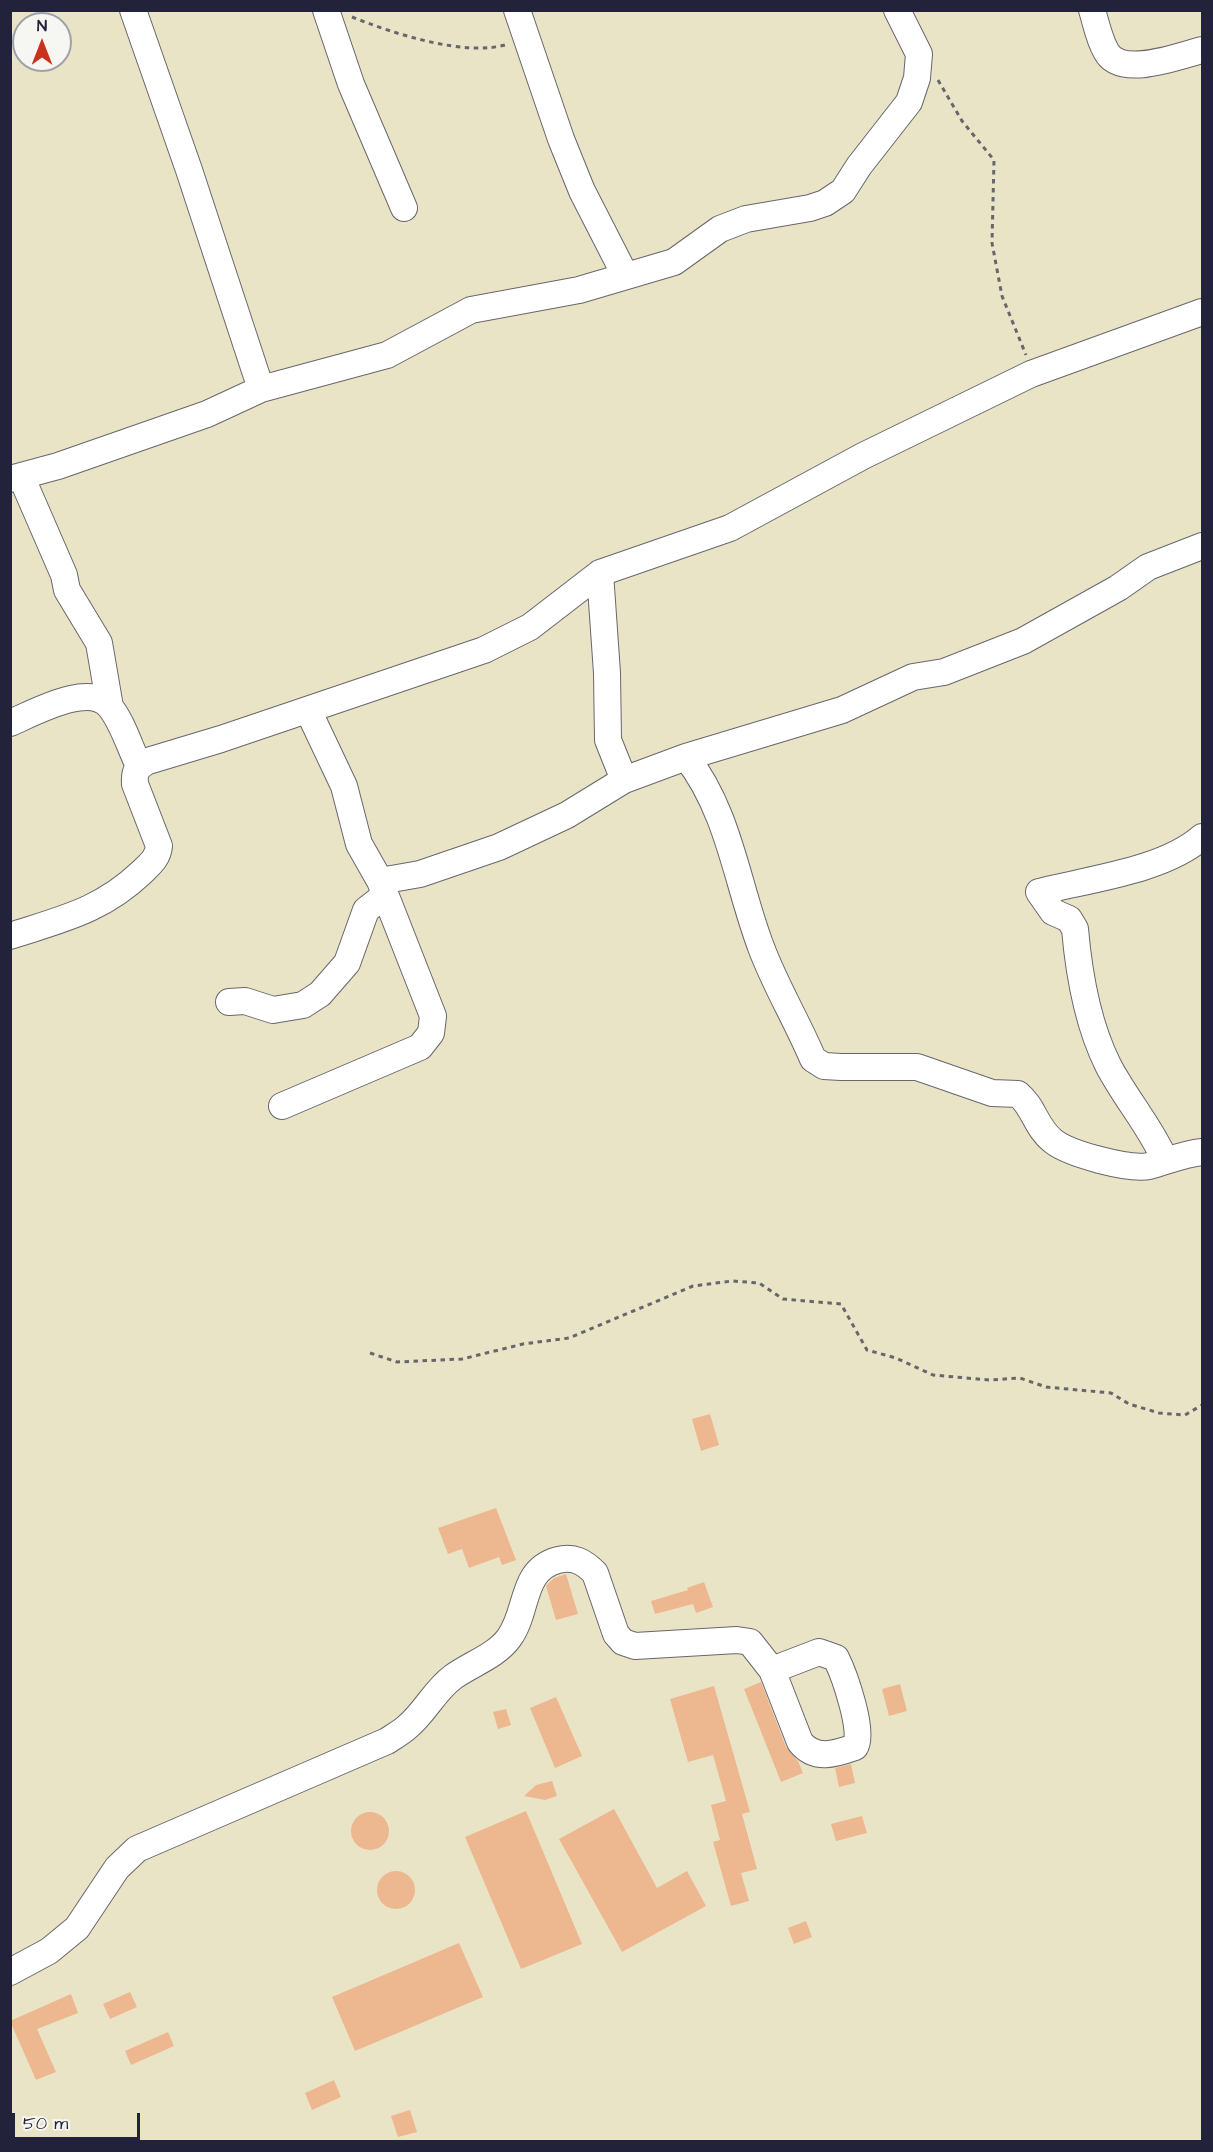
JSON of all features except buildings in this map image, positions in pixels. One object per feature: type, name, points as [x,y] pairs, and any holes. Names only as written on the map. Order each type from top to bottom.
[{"type":"street","points":[[133,10],[193,181],[261,389]]},
{"type":"street","points":[[518,10],[582,191],[625,276]]},
{"type":"street","points":[[139,766],[110,707],[99,643],[67,590],[64,575],[16,478],[207,414],[261,389],[387,355],[471,310],[579,290],[674,262],[720,229],[746,219],[810,208],[825,203],[843,191],[859,165],[909,102],[917,78],[920,54],[897,10]]},
{"type":"street","points":[[1092,10],[1106,53],[1122,64],[1134,66],[1203,50]]},
{"type":"street","points":[[335,13],[351,84],[404,208]]},
{"type":"street","points":[[10,936],[95,908],[124,889],[151,864],[158,854],[159,846],[135,784],[134,773],[139,766],[148,761],[484,650],[530,627],[600,573],[730,528],[863,456],[1031,374],[1203,312]]},
{"type":"street","points":[[229,1002],[246,1001],[273,1010],[287,1009],[303,1005],[320,994],[347,963],[366,910],[382,889],[499,847],[567,815],[624,780],[686,757],[842,710],[912,677],[944,672],[1023,641],[1118,588],[1148,567],[1203,546]]},
{"type":"street","points":[[600,573],[607,673],[608,740],[624,780]]},
{"type":"street","points":[[10,723],[68,699],[86,696],[100,699],[110,707]]},
{"type":"street","points":[[282,1106],[420,1047],[431,1033],[433,1016],[411,955],[382,889],[365,858],[354,829],[351,804],[344,786],[308,710]]},
{"type":"street","points":[[686,757],[710,792],[737,867],[761,947],[813,1059],[824,1066],[917,1067],[936,1071],[992,1093],[1018,1094],[1034,1112],[1040,1128],[1054,1143],[1115,1164],[1147,1166],[1186,1153],[1203,1152]]},
{"type":"street","points":[[1165,1160],[1153,1134],[1141,1119],[1107,1063],[1084,998],[1075,929],[1069,920],[1053,912],[1038,892],[1157,863],[1187,850],[1203,837]]},
{"type":"street","points":[[10,1972],[49,1951],[77,1929],[117,1868],[137,1849],[387,1741],[407,1728],[450,1679],[496,1651],[509,1638],[532,1576],[546,1563],[565,1558],[579,1560],[595,1573],[616,1634],[623,1642],[635,1646],[737,1640],[750,1642],[772,1670]]},
{"type":"path","points":[[335,13],[401,34],[473,50],[499,47],[526,38]]},
{"type":"path","points":[[920,54],[962,121],[994,160],[992,243],[1002,296],[1022,341],[1031,374]]},
{"type":"path","points":[[370,1353],[397,1362],[462,1359],[523,1344],[569,1338],[693,1286],[741,1282],[759,1283],[783,1299],[842,1304],[867,1350],[896,1358],[933,1375],[989,1380],[1020,1378],[1046,1387],[1111,1393],[1129,1404],[1159,1413],[1185,1414],[1203,1405]]}]
